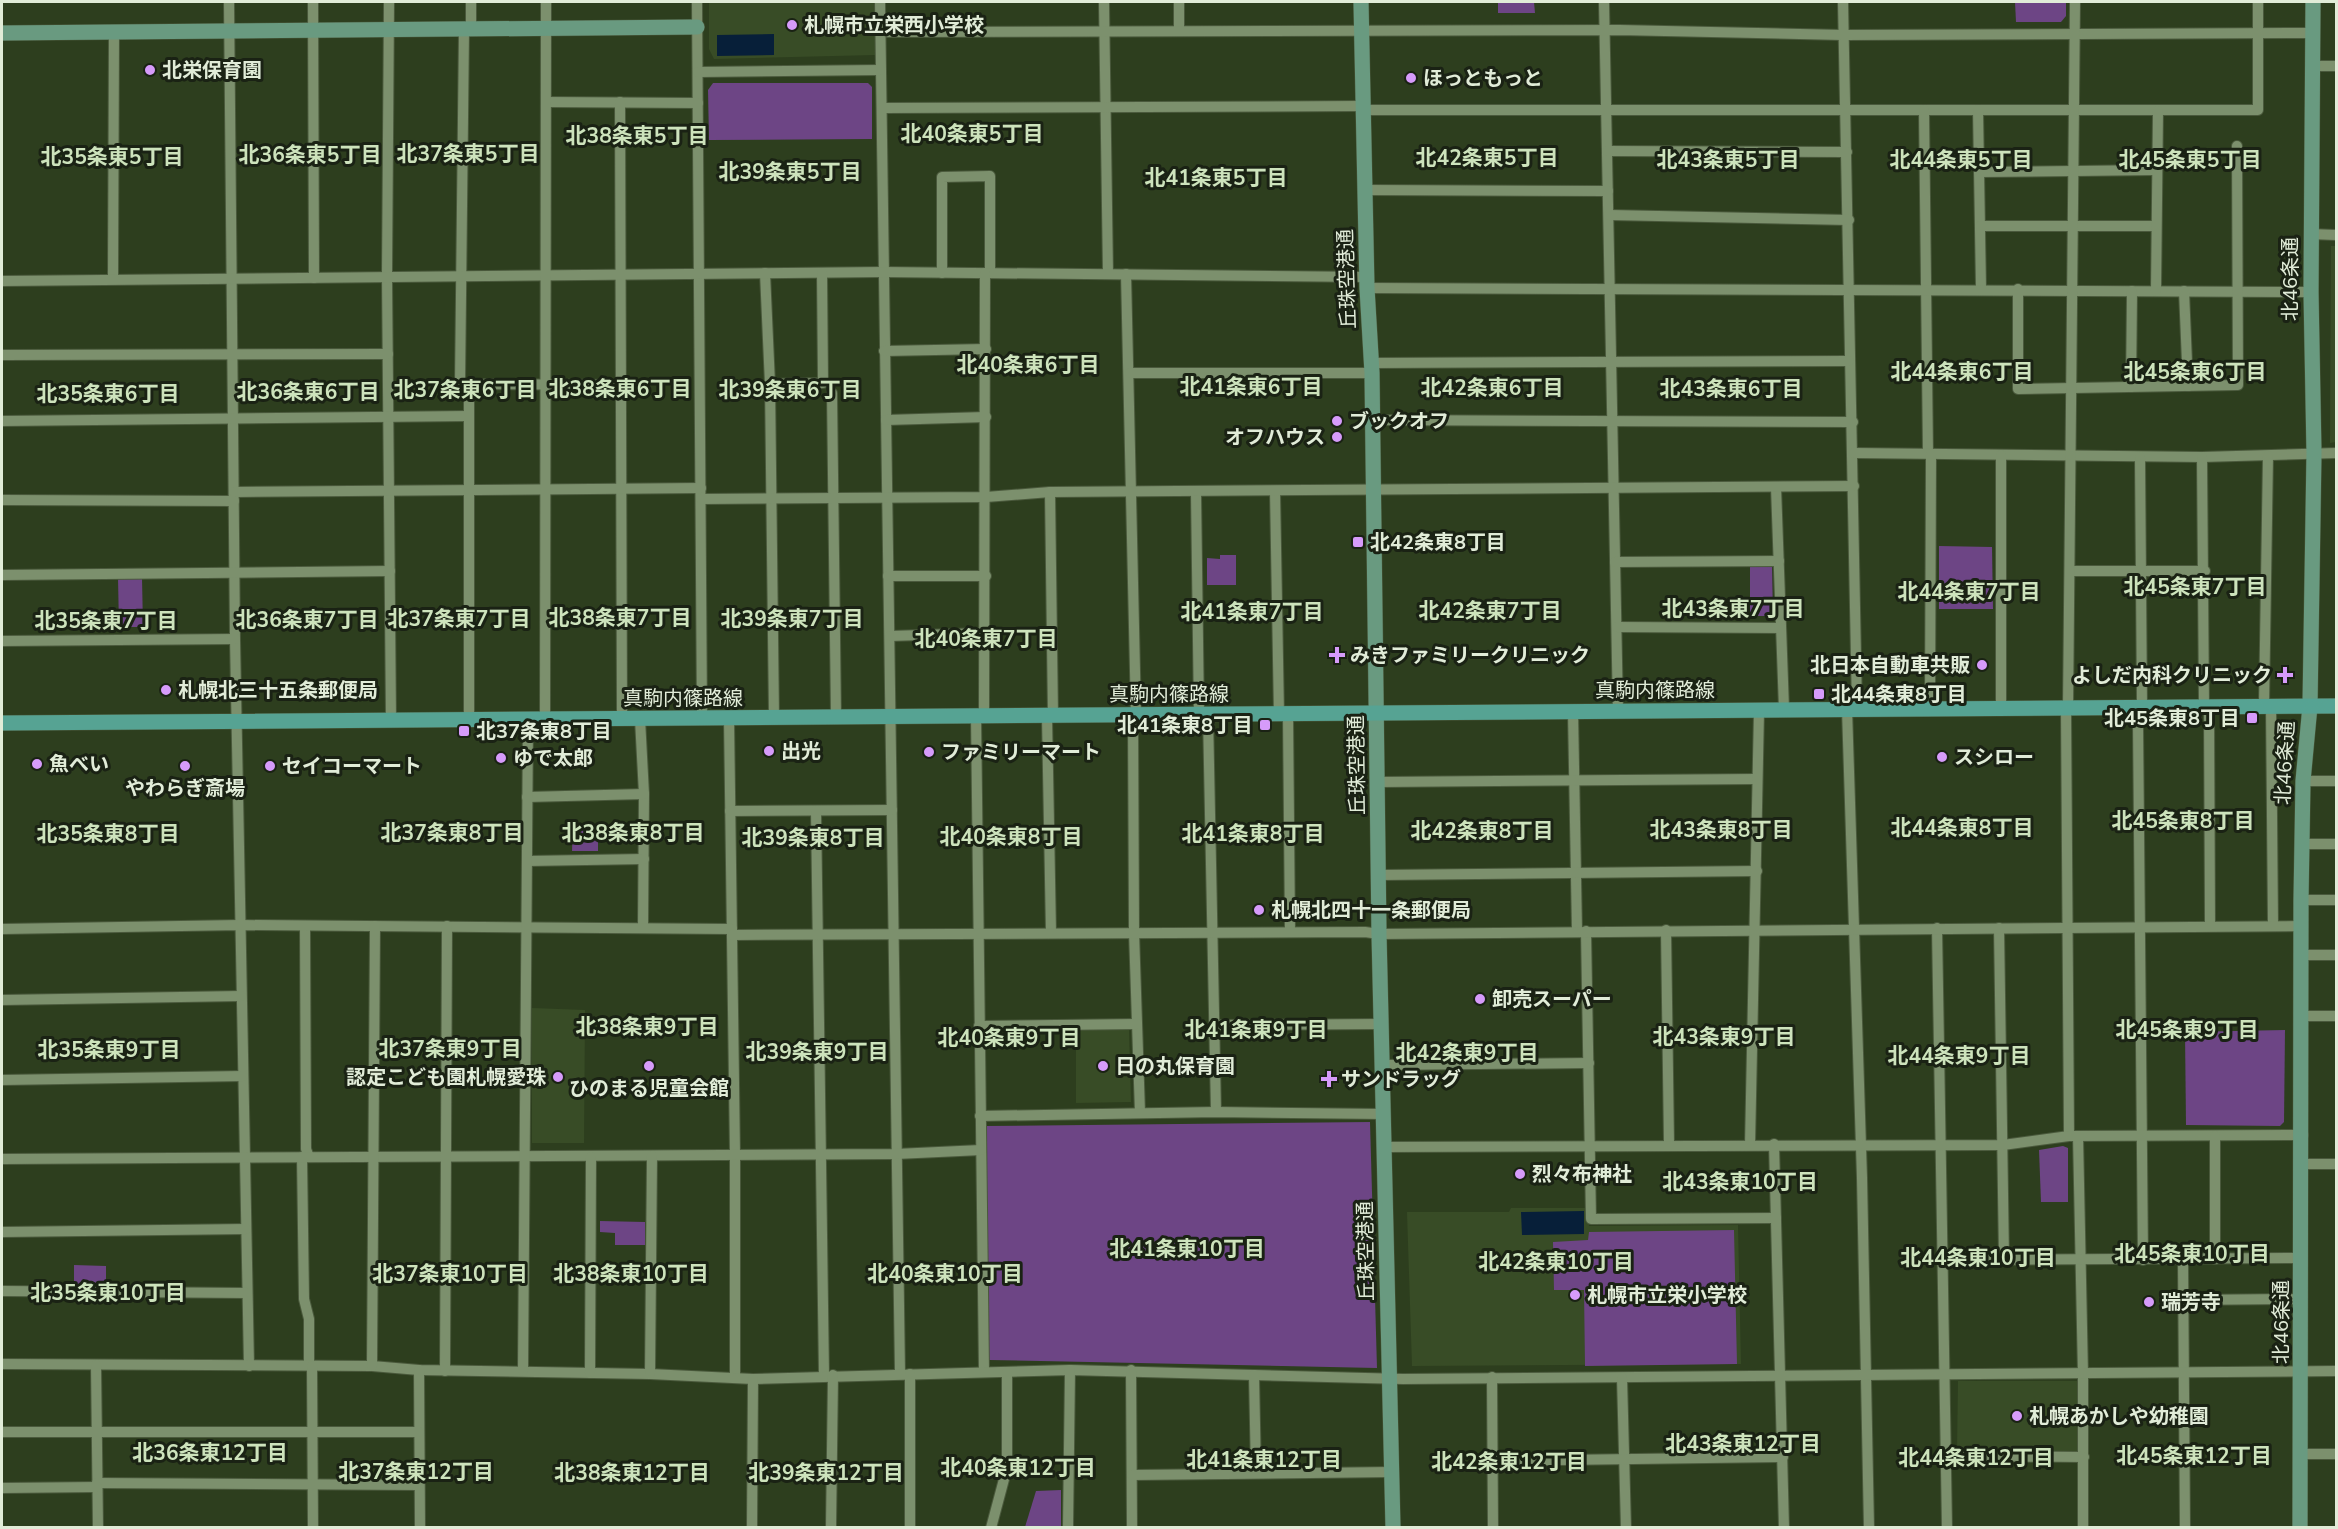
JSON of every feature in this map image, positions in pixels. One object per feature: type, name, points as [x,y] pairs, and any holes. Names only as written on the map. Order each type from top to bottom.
[{"type":"main road","name":"真駒内篠路線","points":[[2,723],[528,721],[891,715],[1050,717],[1377,715],[1784,709],[2337,706]]},
{"type":"street","points":[[229,2],[234,573],[249,1366]]},
{"type":"street","points":[[313,2],[314,278]]},
{"type":"street","points":[[389,2],[387,276],[391,721]]},
{"type":"street","points":[[471,2],[467,29],[460,384],[621,386]]},
{"type":"street","points":[[545,720],[546,2]]},
{"type":"street","points":[[697,2],[702,719]]},
{"type":"street","points":[[880,2],[896,1154],[910,1527]]},
{"type":"street","points":[[1104,2],[1108,274]]},
{"type":"street","points":[[1179,2],[1179,31]]},
{"type":"street","name":"丘珠空港通","points":[[1361,2],[1367,282],[1372,368],[1379,782],[1379,934],[1393,1527]]},
{"type":"street","points":[[1604,2],[1618,711]]},
{"type":"street","points":[[1843,2],[1849,220],[1849,361],[1854,453],[1852,931],[1861,1145],[1869,1527]]},
{"type":"street","points":[[2075,2],[2074,226],[2069,457],[2067,927],[2073,1136],[2080,1260],[2083,1527]]},
{"type":"street","points":[[882,108],[1363,108],[1606,112],[2258,110],[2258,2]]},
{"type":"street","name":"北46条通","points":[[2300,1527],[2303,1164],[2303,926],[2301,900],[2303,780],[2310,706],[2314,453],[2311,292],[2313,2]]},
{"type":"street","points":[[2,33],[698,27]]},
{"type":"street","points":[[880,32],[1362,30],[1843,35],[2313,33]]},
{"type":"street","points":[[113,279],[114,33]]},
{"type":"street","points":[[2313,66],[2337,66]]},
{"type":"street","points":[[698,72],[880,70]]},
{"type":"street","points":[[546,102],[698,103]]},
{"type":"street","points":[[620,102],[622,720]]},
{"type":"street","points":[[1924,110],[1925,288],[1930,454],[1930,708]]},
{"type":"street","points":[[1978,110],[1981,289]]},
{"type":"street","points":[[2156,291],[2158,111]]},
{"type":"street","points":[[2018,289],[2018,389],[2238,385],[2237,146]]},
{"type":"street","points":[[1607,151],[1847,152]]},
{"type":"street","points":[[1979,172],[2156,170]]},
{"type":"street","points":[[942,273],[942,177],[990,176],[986,349],[986,576],[980,715],[978,934],[984,1372]]},
{"type":"street","points":[[1365,190],[1608,191]]},
{"type":"street","points":[[1609,214],[1849,220]]},
{"type":"street","points":[[1980,226],[2156,226]]},
{"type":"street","points":[[2311,234],[2337,235]]},
{"type":"street","points":[[2,281],[883,272],[1126,274],[1610,289],[1925,288],[2311,292]]},
{"type":"street","points":[[765,273],[770,384],[774,718]]},
{"type":"street","points":[[770,384],[823,383],[822,273]]},
{"type":"street","points":[[1126,274],[1130,373],[1135,715],[1134,932],[1140,1113]]},
{"type":"street","points":[[2131,387],[2132,291]]},
{"type":"street","points":[[2184,291],[2188,386]]},
{"type":"street","points":[[884,351],[986,349]]},
{"type":"street","points":[[2,355],[388,354]]},
{"type":"street","points":[[1130,373],[1611,362],[1849,361]]},
{"type":"street","points":[[469,384],[469,720]]},
{"type":"street","points":[[832,393],[836,717]]},
{"type":"street","points":[[2,421],[469,416]]},
{"type":"street","points":[[886,420],[986,417]]},
{"type":"street","points":[[1373,420],[1612,423],[1853,422]]},
{"type":"street","points":[[1854,453],[2069,457],[2202,457],[2337,453]]},
{"type":"street","points":[[2001,455],[2001,709]]},
{"type":"street","points":[[2268,456],[2267,706],[2273,926]]},
{"type":"street","points":[[2140,457],[2142,707],[2138,723],[2143,1260]]},
{"type":"street","points":[[2202,457],[2210,926]]},
{"type":"street","points":[[2,500],[469,489],[621,488],[771,498],[886,498],[986,497],[1050,492],[1854,486]]},
{"type":"street","points":[[1776,487],[1784,709]]},
{"type":"street","points":[[1275,491],[1290,932]]},
{"type":"street","points":[[1050,492],[1051,933]]},
{"type":"street","points":[[1196,492],[1212,932],[1216,1112]]},
{"type":"street","points":[[1615,562],[1779,561]]},
{"type":"street","points":[[2070,571],[2205,571]]},
{"type":"street","points":[[2,575],[390,572]]},
{"type":"street","points":[[888,576],[986,576]]},
{"type":"street","points":[[1617,627],[1781,628]]},
{"type":"street","points":[[890,636],[985,633]]},
{"type":"street","points":[[2,641],[235,639]]},
{"type":"street","points":[[1750,1145],[1759,711]]},
{"type":"street","points":[[1573,712],[1576,873],[1582,931],[1589,1063],[1591,1219],[1776,1218]]},
{"type":"street","points":[[640,719],[644,794],[644,928]]},
{"type":"street","points":[[729,719],[735,1155],[735,1376]]},
{"type":"street","points":[[523,1371],[528,721]]},
{"type":"street","points":[[1379,782],[1756,779]]},
{"type":"street","points":[[2303,780],[2337,781]]},
{"type":"street","points":[[527,797],[644,794]]},
{"type":"street","points":[[730,811],[892,810]]},
{"type":"street","points":[[816,811],[820,1154],[829,1375],[831,1527]]},
{"type":"street","points":[[2303,844],[2337,844]]},
{"type":"street","points":[[527,861],[644,859]]},
{"type":"street","points":[[1379,875],[1757,871]]},
{"type":"street","points":[[2301,900],[2337,900]]},
{"type":"street","points":[[2,929],[240,925],[644,928],[816,934],[1365,932],[1379,934],[2303,926]]},
{"type":"street","points":[[305,926],[304,1299],[309,1319],[313,1527]]},
{"type":"street","points":[[372,1366],[375,926]]},
{"type":"street","points":[[445,1371],[447,926]]},
{"type":"street","points":[[1937,928],[1947,1527]]},
{"type":"street","points":[[1999,928],[2004,1260]]},
{"type":"street","points":[[1666,930],[1669,1144]]},
{"type":"street","points":[[2303,955],[2337,955]]},
{"type":"street","points":[[2,1000],[241,996]]},
{"type":"street","points":[[2303,1016],[2337,1016]]},
{"type":"street","points":[[979,1026],[1137,1024]]},
{"type":"street","points":[[1214,1026],[1382,1024]]},
{"type":"street","points":[[1383,1065],[1589,1063]]},
{"type":"street","points":[[2,1080],[243,1076]]},
{"type":"street","points":[[980,1116],[1216,1112],[1384,1114]]},
{"type":"street","points":[[1384,1147],[1590,1144],[2004,1145],[2073,1136],[2303,1135]]},
{"type":"street","points":[[2215,1136],[2215,1259]]},
{"type":"street","points":[[1774,1144],[1784,1527]]},
{"type":"street","points":[[2,1159],[244,1156],[591,1157],[896,1154],[981,1150]]},
{"type":"street","points":[[650,1374],[652,1156]]},
{"type":"street","points":[[590,1373],[591,1157]]},
{"type":"street","points":[[2303,1164],[2337,1164]]},
{"type":"street","points":[[2,1232],[246,1229]]},
{"type":"street","points":[[1943,1260],[2302,1258]]},
{"type":"street","points":[[2183,1259],[2185,1527]]},
{"type":"street","points":[[2,1291],[247,1293]]},
{"type":"street","points":[[2183,1300],[2302,1299]]},
{"type":"street","points":[[2,1364],[372,1366],[445,1371],[753,1378],[1070,1370],[1390,1378],[2083,1375],[2337,1371]]},
{"type":"street","points":[[96,1365],[98,1527]]},
{"type":"street","points":[[419,1370],[420,1527]]},
{"type":"street","points":[[1068,1527],[1070,1370]]},
{"type":"street","points":[[1131,1370],[1132,1527]]},
{"type":"street","points":[[990,1527],[1007,1468],[1007,1372]]},
{"type":"street","points":[[1254,1375],[1256,1473]]},
{"type":"street","points":[[1492,1377],[1493,1527]]},
{"type":"street","points":[[752,1527],[753,1378]]},
{"type":"street","points":[[1622,1378],[1626,1527]]},
{"type":"street","points":[[2,1432],[419,1432]]},
{"type":"street","points":[[2302,1454],[2337,1455]]},
{"type":"street","points":[[1946,1456],[2084,1457]]},
{"type":"street","points":[[1492,1461],[1783,1457]]},
{"type":"street","points":[[1132,1474],[1392,1472]]},
{"type":"street","points":[[2,1488],[313,1483],[419,1485]]},
{"type":"shaded area","name":"札幌市立栄西小学校","points":[[709,2],[875,2],[875,55],[714,59],[709,49]]},
{"type":"shaded area","points":[[1498,2],[1534,2],[1535,13],[1498,13]]},
{"type":"shaded area","points":[[2015,2],[2066,2],[2066,16],[2061,22],[2016,22]]},
{"type":"shaded area","points":[[713,83],[868,83],[872,87],[872,139],[709,140],[708,90]]},
{"type":"shaded area","points":[[2331,246],[2336,246],[2336,442],[2330,443]]},
{"type":"shaded area","points":[[1939,546],[1992,547],[1993,609],[1939,609]]},
{"type":"shaded area","points":[[1220,555],[1236,555],[1236,585],[1207,585],[1207,558],[1220,559]]},
{"type":"shaded area","points":[[1750,566],[1772,566],[1773,616],[1750,616]]},
{"type":"shaded area","points":[[118,578],[142,578],[143,627],[119,627]]},
{"type":"shaded area","points":[[573,825],[598,826],[598,851],[572,851]]},
{"type":"shaded area","name":"認定こども園札幌愛珠","points":[[532,1008],[585,1010],[584,1143],[532,1143]]},
{"type":"shaded area","name":"日の丸保育園","points":[[1076,1029],[1129,1029],[1131,1102],[1076,1103]]},
{"type":"shaded area","points":[[2285,1030],[2284,1122],[2280,1126],[2186,1125],[2185,1032]]},
{"type":"shaded area","points":[[1370,1122],[1377,1368],[989,1360],[985,1126]]},
{"type":"shaded area","points":[[2063,1146],[2068,1148],[2068,1202],[2041,1202],[2039,1150]]},
{"type":"shaded area","name":"札幌市立栄小学校","points":[[1511,1208],[1588,1208],[1589,1226],[1738,1225],[1741,1364],[1412,1366],[1407,1212],[1509,1212]]},
{"type":"shaded area","points":[[600,1221],[645,1222],[645,1245],[615,1245],[615,1233],[600,1232]]},
{"type":"shaded area","points":[[1734,1230],[1737,1364],[1585,1366],[1584,1290],[1554,1290],[1553,1242],[1588,1240],[1589,1232]]},
{"type":"shaded area","points":[[74,1265],[106,1266],[106,1285],[74,1285]]},
{"type":"shaded area","name":"札幌あかしや幼稚園","points":[[1958,1381],[2077,1381],[2078,1451],[1957,1452]]},
{"type":"shaded area","points":[[1061,1490],[1061,1527],[1025,1527],[1036,1491]]},
{"type":"water","points":[[774,34],[774,55],[717,56],[717,35]]},
{"type":"water","points":[[1584,1211],[1584,1234],[1522,1235],[1521,1212]]},
{"type":"place","name":"札幌市立栄西小学校","points":[[792,25]]},
{"type":"place","name":"北栄保育園","points":[[150,70]]},
{"type":"place","name":"ほっともっと","points":[[1411,78]]},
{"type":"place","name":"ブックオフ","points":[[1337,421]]},
{"type":"place","name":"オフハウス","points":[[1337,437]]},
{"type":"place","name":"北42条東8丁目","points":[[1358,542]]},
{"type":"place","name":"みきファミリークリニック","points":[[1337,655]]},
{"type":"place","name":"北日本自動車共販","points":[[1982,665]]},
{"type":"place","name":"よしだ内科クリニック","points":[[2285,675]]},
{"type":"place","name":"札幌北三十五条郵便局","points":[[166,690]]},
{"type":"place","name":"北44条東8丁目","points":[[1819,694]]},
{"type":"place","name":"北45条東8丁目","points":[[2252,718]]},
{"type":"place","name":"北41条東8丁目","points":[[1265,725]]},
{"type":"place","name":"北37条東8丁目","points":[[464,731]]},
{"type":"place","name":"出光","points":[[769,751]]},
{"type":"place","name":"ファミリーマート","points":[[929,752]]},
{"type":"place","name":"スシロー","points":[[1942,757]]},
{"type":"place","name":"ゆで太郎","points":[[501,758]]},
{"type":"place","name":"魚べい","points":[[37,764]]},
{"type":"place","name":"やわらぎ斎場","points":[[185,766]]},
{"type":"place","name":"セイコーマート","points":[[270,766]]},
{"type":"place","name":"札幌北四十一条郵便局","points":[[1259,910]]},
{"type":"place","name":"卸売スーパー","points":[[1480,999]]},
{"type":"place","name":"ひのまる児童会館","points":[[649,1066]]},
{"type":"place","name":"日の丸保育園","points":[[1103,1066]]},
{"type":"place","name":"認定こども園札幌愛珠","points":[[558,1077]]},
{"type":"place","name":"サンドラッグ","points":[[1329,1079]]},
{"type":"place","name":"烈々布神社","points":[[1520,1174]]},
{"type":"place","name":"札幌市立栄小学校","points":[[1575,1295]]},
{"type":"place","name":"瑞芳寺","points":[[2149,1302]]},
{"type":"place","name":"札幌あかしや幼稚園","points":[[2017,1416]]},
{"type":"district","name":"北40条東5丁目","points":[[972,134]]},
{"type":"district","name":"北38条東5丁目","points":[[637,136]]},
{"type":"district","name":"北37条東5丁目","points":[[468,154]]},
{"type":"district","name":"北36条東5丁目","points":[[310,155]]},
{"type":"district","name":"北35条東5丁目","points":[[112,157]]},
{"type":"district","name":"北42条東5丁目","points":[[1487,158]]},
{"type":"district","name":"北43条東5丁目","points":[[1728,160]]},
{"type":"district","name":"北44条東5丁目","points":[[1961,160]]},
{"type":"district","name":"北45条東5丁目","points":[[2190,160]]},
{"type":"district","name":"北39条東5丁目","points":[[790,172]]},
{"type":"district","name":"北41条東5丁目","points":[[1216,178]]},
{"type":"district","name":"北40条東6丁目","points":[[1028,365]]},
{"type":"district","name":"北44条東6丁目","points":[[1962,372]]},
{"type":"district","name":"北45条東6丁目","points":[[2195,372]]},
{"type":"district","name":"北41条東6丁目","points":[[1251,387]]},
{"type":"district","name":"北42条東6丁目","points":[[1492,388]]},
{"type":"district","name":"北38条東6丁目","points":[[620,389]]},
{"type":"district","name":"北43条東6丁目","points":[[1731,389]]},
{"type":"district","name":"北37条東6丁目","points":[[465,390]]},
{"type":"district","name":"北39条東6丁目","points":[[790,390]]},
{"type":"district","name":"北36条東6丁目","points":[[308,392]]},
{"type":"district","name":"北35条東6丁目","points":[[108,394]]},
{"type":"district","name":"北45条東7丁目","points":[[2195,587]]},
{"type":"district","name":"北44条東7丁目","points":[[1969,592]]},
{"type":"district","name":"北43条東7丁目","points":[[1733,609]]},
{"type":"district","name":"北42条東7丁目","points":[[1490,611]]},
{"type":"district","name":"北41条東7丁目","points":[[1252,612]]},
{"type":"district","name":"北38条東7丁目","points":[[620,618]]},
{"type":"district","name":"北37条東7丁目","points":[[459,619]]},
{"type":"district","name":"北39条東7丁目","points":[[792,619]]},
{"type":"district","name":"北36条東7丁目","points":[[307,620]]},
{"type":"district","name":"北35条東7丁目","points":[[106,621]]},
{"type":"district","name":"北40条東7丁目","points":[[986,639]]},
{"type":"district","name":"北45条東8丁目","points":[[2183,821]]},
{"type":"district","name":"北44条東8丁目","points":[[1962,828]]},
{"type":"district","name":"北43条東8丁目","points":[[1721,830]]},
{"type":"district","name":"北42条東8丁目","points":[[1482,831]]},
{"type":"district","name":"北37条東8丁目","points":[[452,833]]},
{"type":"district","name":"北38条東8丁目","points":[[633,833]]},
{"type":"district","name":"北35条東8丁目","points":[[108,834]]},
{"type":"district","name":"北41条東8丁目","points":[[1253,834]]},
{"type":"district","name":"北40条東8丁目","points":[[1011,837]]},
{"type":"district","name":"北39条東8丁目","points":[[813,838]]},
{"type":"district","name":"北38条東9丁目","points":[[647,1027]]},
{"type":"district","name":"北41条東9丁目","points":[[1256,1030]]},
{"type":"district","name":"北45条東9丁目","points":[[2187,1030]]},
{"type":"district","name":"北43条東9丁目","points":[[1724,1037]]},
{"type":"district","name":"北40条東9丁目","points":[[1009,1038]]},
{"type":"district","name":"北37条東9丁目","points":[[450,1049]]},
{"type":"district","name":"北35条東9丁目","points":[[109,1050]]},
{"type":"district","name":"北39条東9丁目","points":[[817,1052]]},
{"type":"district","name":"北42条東9丁目","points":[[1467,1053]]},
{"type":"district","name":"北44条東9丁目","points":[[1959,1056]]},
{"type":"district","name":"北43条東10丁目","points":[[1740,1182]]},
{"type":"district","name":"北41条東10丁目","points":[[1187,1249]]},
{"type":"district","name":"北45条東10丁目","points":[[2192,1254]]},
{"type":"district","name":"北44条東10丁目","points":[[1978,1258]]},
{"type":"district","name":"北42条東10丁目","points":[[1556,1262]]},
{"type":"district","name":"北37条東10丁目","points":[[450,1274]]},
{"type":"district","name":"北38条東10丁目","points":[[631,1274]]},
{"type":"district","name":"北40条東10丁目","points":[[945,1274]]},
{"type":"district","name":"北35条東10丁目","points":[[108,1293]]},
{"type":"district","name":"北43条東12丁目","points":[[1743,1444]]},
{"type":"district","name":"北36条東12丁目","points":[[210,1453]]},
{"type":"district","name":"北45条東12丁目","points":[[2194,1456]]},
{"type":"district","name":"北44条東12丁目","points":[[1976,1458]]},
{"type":"district","name":"北41条東12丁目","points":[[1264,1460]]},
{"type":"district","name":"北42条東12丁目","points":[[1509,1462]]},
{"type":"district","name":"北40条東12丁目","points":[[1018,1468]]},
{"type":"district","name":"北37条東12丁目","points":[[416,1472]]},
{"type":"district","name":"北38条東12丁目","points":[[632,1473]]},
{"type":"district","name":"北39条東12丁目","points":[[826,1473]]}]
